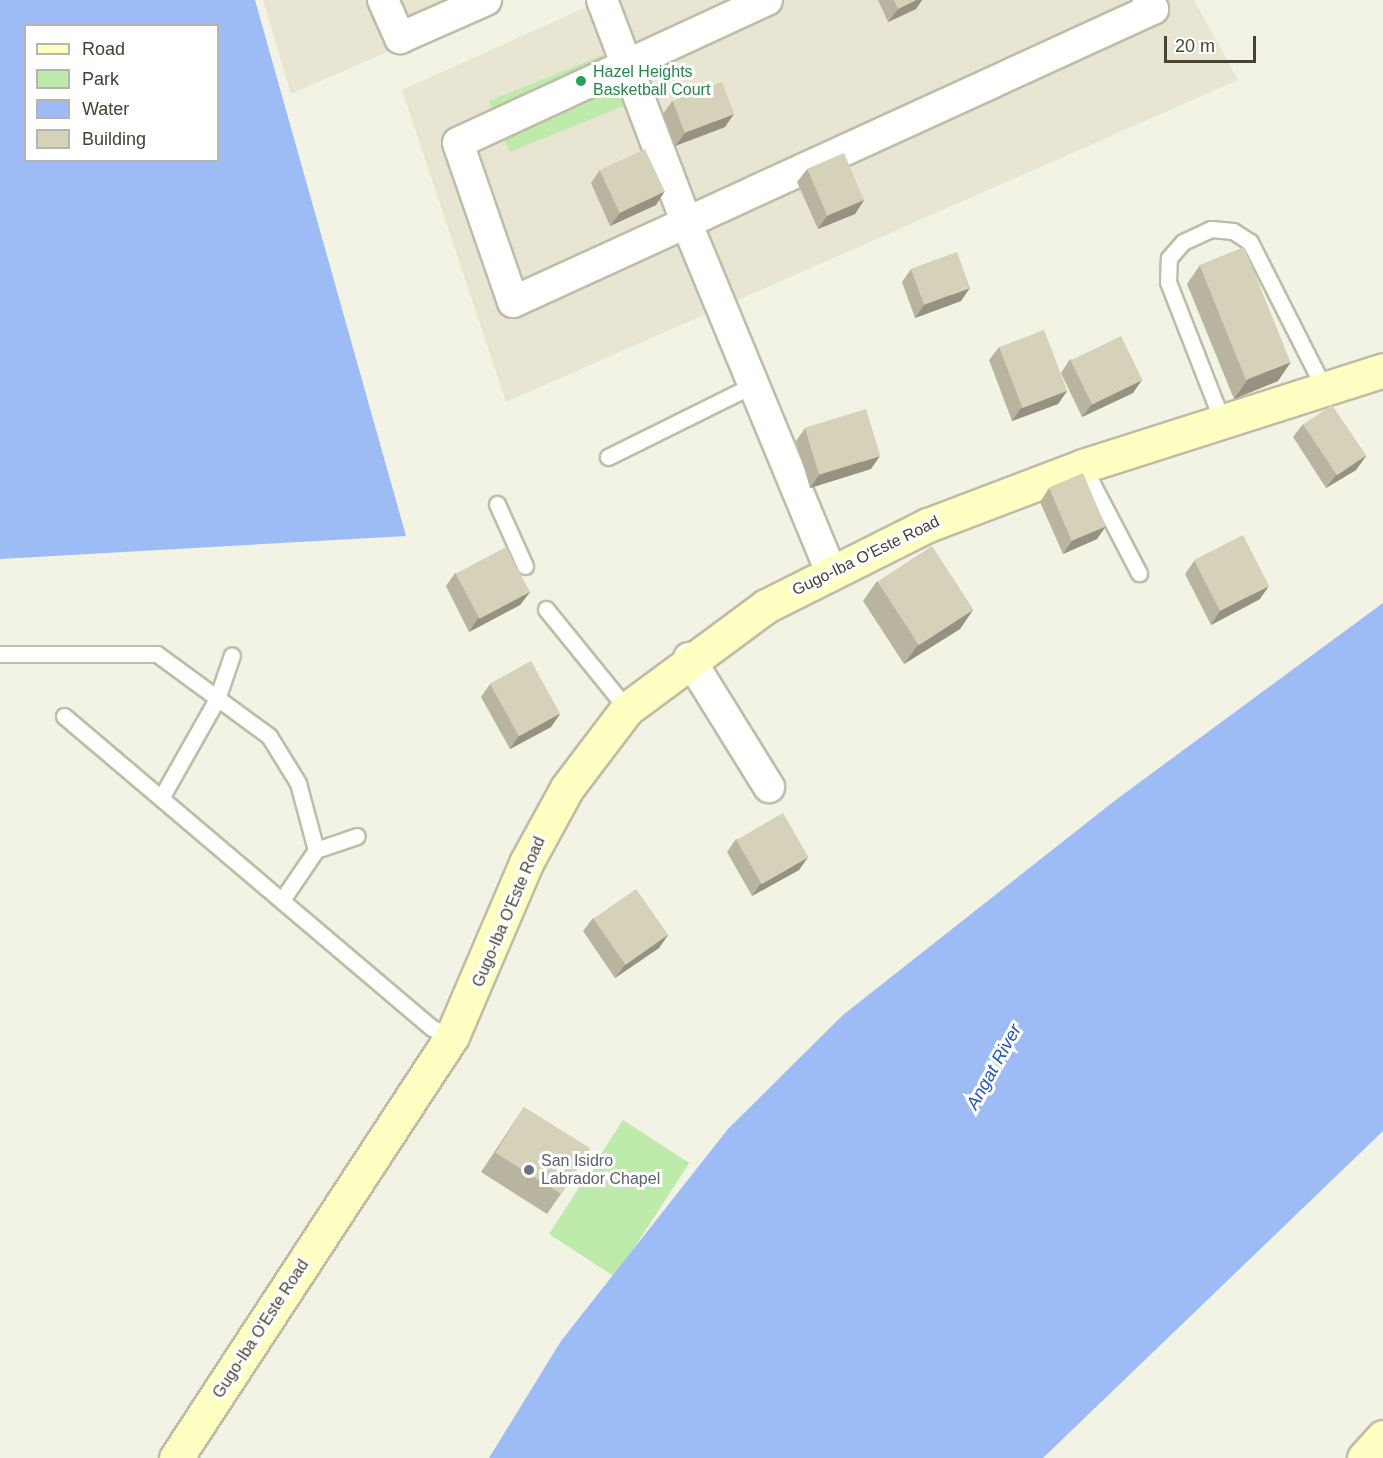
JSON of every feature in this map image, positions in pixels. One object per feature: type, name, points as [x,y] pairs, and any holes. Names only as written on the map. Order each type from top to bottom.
[{"type":"main road","name":"Gugo-Iba O'Este Road","points":[[176,1458],[452,1036],[531,854],[567,788],[627,708],[689,658],[830,570],[928,525],[1083,466],[1383,370]]},
{"type":"main road","points":[[1364,1458],[1383,1437]]},
{"type":"street","points":[[383,0],[400,38],[486,0]]},
{"type":"street","points":[[602,0],[687,224],[830,570]]},
{"type":"street","points":[[767,0],[628,68],[458,143],[513,302],[1153,9],[1148,0]]},
{"type":"street","points":[[689,658],[769,788]]},
{"type":"lane","points":[[1223,423],[1168,282],[1169,258],[1183,242],[1211,229],[1233,231],[1250,242],[1325,390]]},
{"type":"lane","points":[[608,456],[755,384]]},
{"type":"lane","points":[[1083,466],[1139,573]]},
{"type":"lane","points":[[497,504],[525,566]]},
{"type":"lane","points":[[546,609],[627,708]]},
{"type":"lane","points":[[0,654],[157,654],[269,736],[298,783],[316,850]]},
{"type":"lane","points":[[161,798],[217,699],[231,655]]},
{"type":"lane","points":[[64,716],[432,1028],[452,1036]]},
{"type":"lane","points":[[282,900],[316,850],[357,836]]},
{"type":"shaded area","points":[[263,0],[506,0],[291,94]]},
{"type":"shaded area","points":[[602,0],[1194,0],[1238,80],[506,402],[402,90]]},
{"type":"green space","name":"Hazel Heights Basketball Court","points":[[603,55],[624,106],[510,152],[489,101]]},
{"type":"green space","points":[[623,1120],[689,1163],[615,1277],[549,1234]]},
{"type":"water","points":[[0,0],[255,0],[406,536],[0,559]]},
{"type":"water","name":"Angat River","points":[[1383,603],[1383,1131],[1043,1458],[489,1458],[561,1341],[728,1129],[843,1015],[1117,799]]},
{"type":"building","points":[[894,0],[916,0],[898,9]]},
{"type":"building","points":[[722,82],[734,114],[685,133],[673,101]]},
{"type":"building","points":[[645,149],[665,192],[620,213],[600,170]]},
{"type":"building","points":[[844,153],[864,200],[827,216],[807,169]]},
{"type":"building","points":[[1244,247],[1290,362],[1246,380],[1199,265]]},
{"type":"building","points":[[957,252],[970,288],[924,304],[911,269]]},
{"type":"building","points":[[1044,330],[1067,391],[1022,408],[999,347]]},
{"type":"building","points":[[1121,336],[1142,380],[1092,405],[1071,361]]},
{"type":"building","points":[[1332,405],[1366,456],[1337,475],[1303,425]]},
{"type":"building","points":[[866,409],[880,456],[819,475],[805,428]]},
{"type":"building","points":[[1083,473],[1106,526],[1072,541],[1049,487]]},
{"type":"building","points":[[1243,535],[1269,586],[1220,611],[1194,560]]},
{"type":"building","points":[[932,546],[973,610],[919,645],[877,581]]},
{"type":"building","points":[[506,547],[530,592],[480,619],[456,574]]},
{"type":"building","points":[[531,661],[560,713],[519,736],[490,684]]},
{"type":"building","points":[[783,813],[808,857],[762,884],[736,840]]},
{"type":"building","points":[[636,889],[668,935],[626,965],[593,919]]},
{"type":"building","points":[[524,1107],[590,1148],[562,1194],[495,1153]]},
{"type":"place","name":"Hazel Heights Basketball Court","points":[[581,81]]},
{"type":"place","name":"San Isidro Labrador Chapel","points":[[529,1170]]}]
